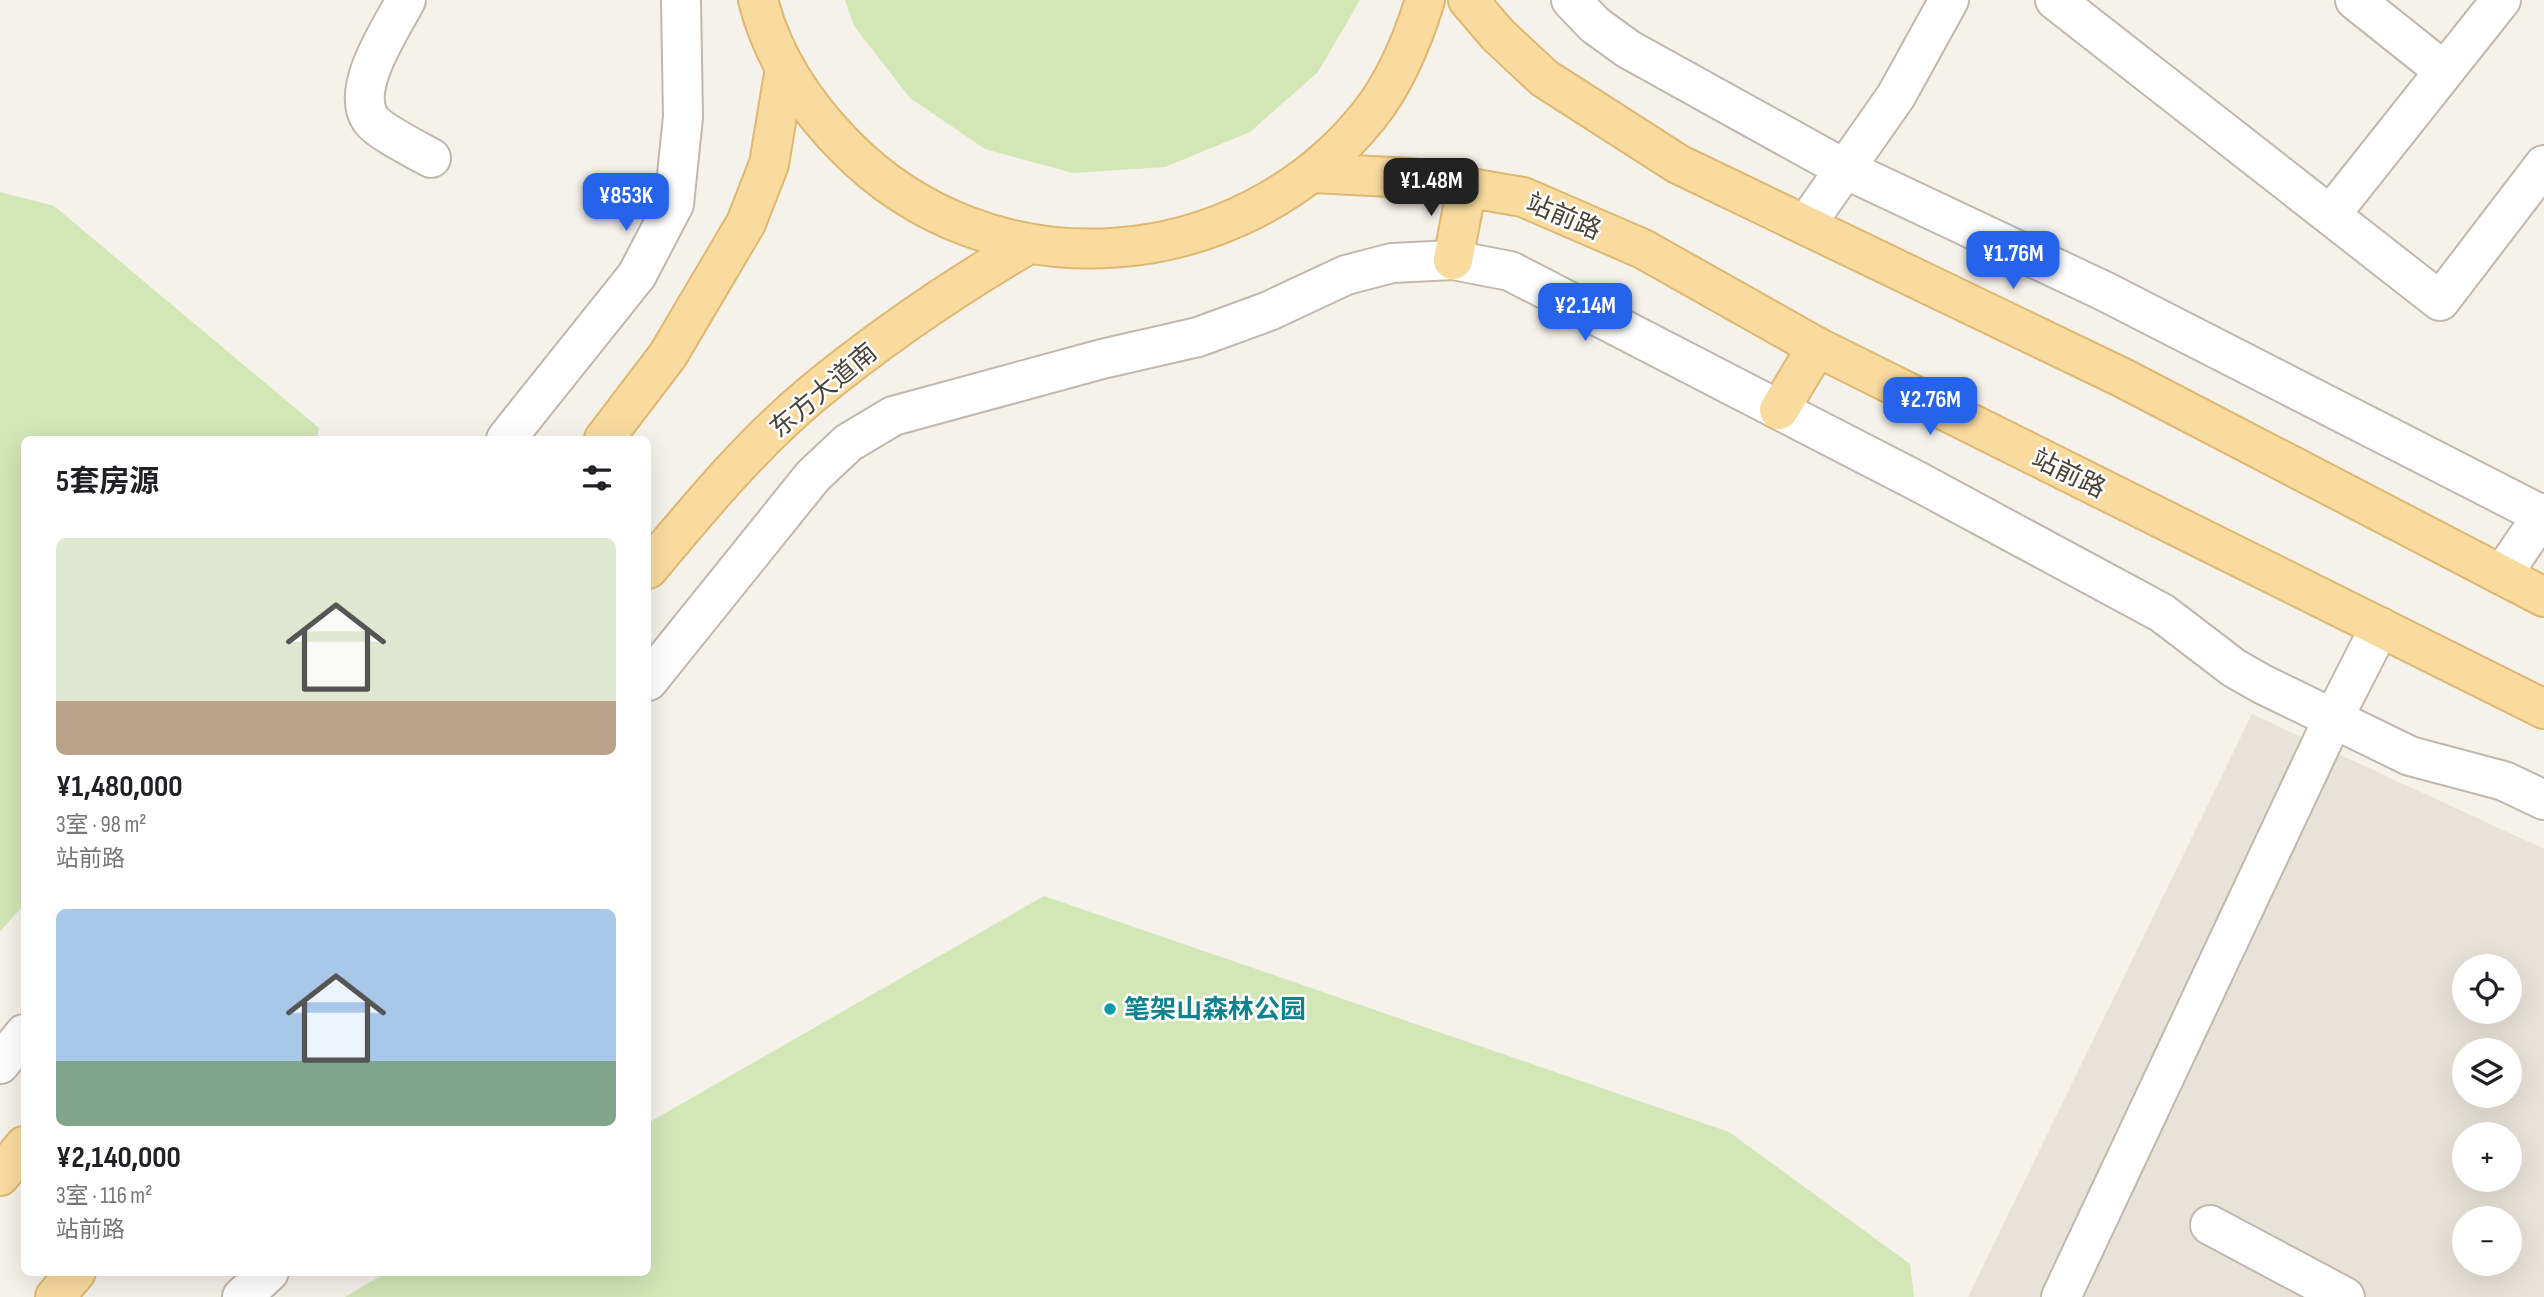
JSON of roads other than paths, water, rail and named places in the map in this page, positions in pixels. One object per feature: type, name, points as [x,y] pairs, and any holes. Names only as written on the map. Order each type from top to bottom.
[{"type":"main road","points":[[758,0],[785,68],[819,120],[862,164],[911,201],[967,228],[1027,245],[1128,249],[1226,224],[1313,173],[1371,113],[1412,42],[1425,0]]},
{"type":"main road","points":[[1468,0],[1498,35],[1544,78],[1678,164],[1807,223],[2123,378],[2544,597]]},
{"type":"main road","points":[[606,436],[668,355],[746,223],[769,164],[785,68]]},
{"type":"main road","name":"站前路","points":[[1313,173],[1411,178],[1523,197],[1643,249],[1817,347],[2544,709]]},
{"type":"main road","points":[[1453,260],[1466,186]]},
{"type":"main road","name":"东方大道南","points":[[651,566],[730,474],[811,395],[943,295],[1027,245]]},
{"type":"main road","points":[[1779,410],[1817,347]]},
{"type":"main road","points":[[0,1176],[21,1150]]},
{"type":"main road","points":[[55,1297],[72,1276]]},
{"type":"street","points":[[405,0],[369,70],[364,101],[371,121],[431,158]]},
{"type":"street","points":[[508,436],[637,275],[674,205],[683,117],[681,0]]},
{"type":"street","points":[[1572,0],[1595,25],[1628,50],[1843,168],[2104,291],[2544,515],[2502,575]]},
{"type":"street","points":[[1807,223],[1896,96],[1949,0]]},
{"type":"street","points":[[2055,0],[2440,300],[2544,165]]},
{"type":"street","points":[[2355,0],[2444,71]]},
{"type":"street","points":[[2331,214],[2501,0]]},
{"type":"street","points":[[651,677],[813,476],[848,443],[893,416],[1088,362],[1198,337],[1269,311],[1346,275],[1392,264],[1453,260],[1510,271],[1779,410],[2162,613],[2234,668],[2333,719],[2410,757],[2504,781],[2544,800]]},
{"type":"street","points":[[2061,1297],[2333,719],[2380,627]]},
{"type":"street","points":[[0,1063],[21,1038]]},
{"type":"street","points":[[2210,1224],[2345,1297]]},
{"type":"street","points":[[242,1297],[265,1276]]},
{"type":"place","name":"笔架山森林公园","points":[[1110,1009]]}]
